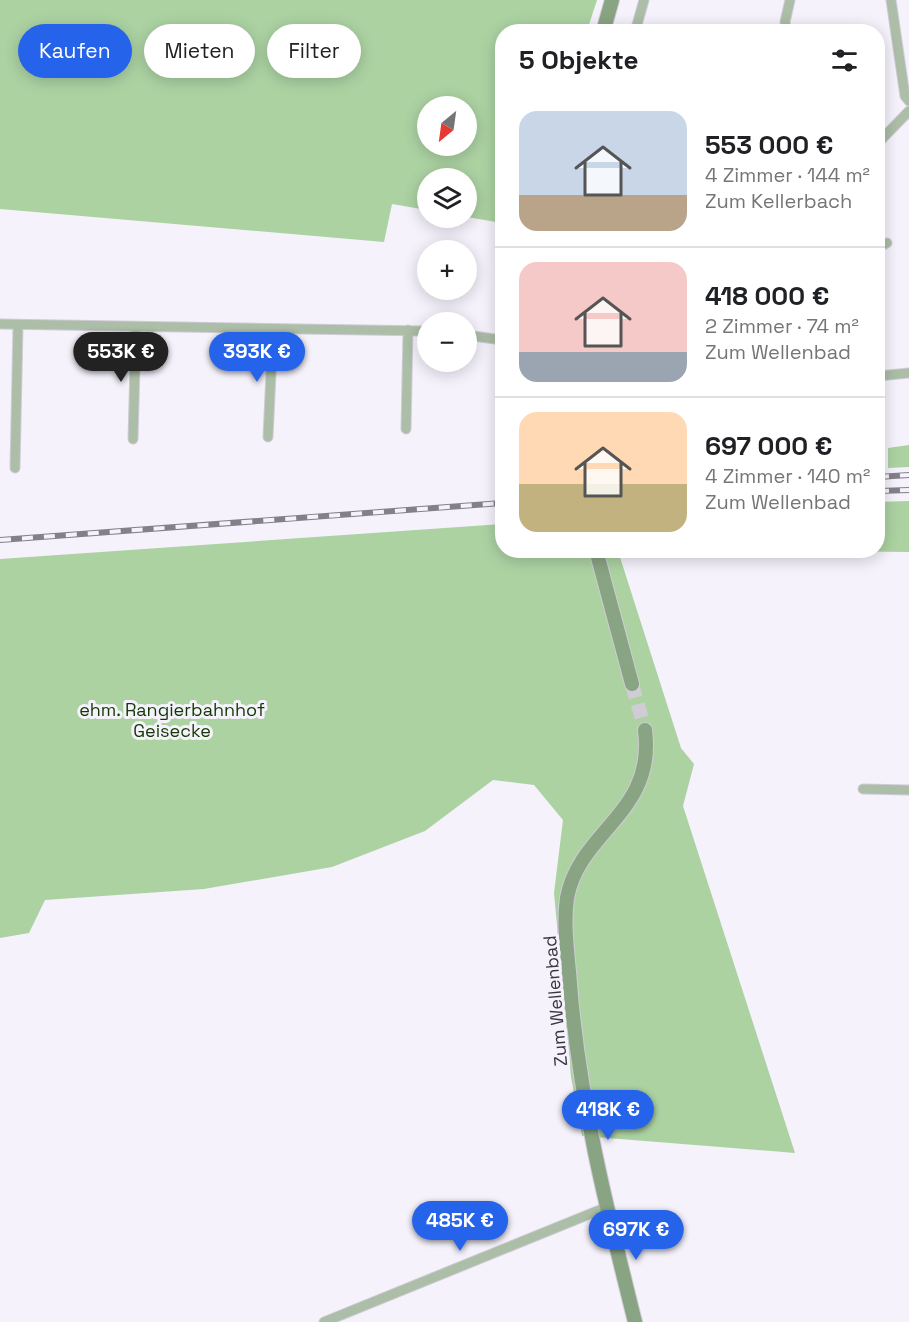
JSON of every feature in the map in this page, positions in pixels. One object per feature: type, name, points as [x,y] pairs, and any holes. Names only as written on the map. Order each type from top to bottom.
[{"type":"main road","points":[[605,24],[612,0]]},
{"type":"main road","points":[[598,558],[632,684]]},
{"type":"main road","name":"Zum Wellenbad","points":[[635,1322],[607,1207],[580,1072],[572,1005],[566,913],[575,873],[639,785],[646,761],[645,730]]},
{"type":"street","points":[[637,24],[644,0]]},
{"type":"street","points":[[785,24],[790,0]]},
{"type":"street","points":[[891,0],[905,96],[909,100]]},
{"type":"street","points":[[885,136],[909,111]]},
{"type":"street","points":[[0,324],[417,331]]},
{"type":"street","points":[[15,468],[18,326]]},
{"type":"street","points":[[134,439],[136,328]]},
{"type":"street","points":[[268,437],[273,330]]},
{"type":"street","points":[[406,429],[408,330]]},
{"type":"street","points":[[477,337],[495,339]]},
{"type":"street","points":[[885,375],[909,373]]},
{"type":"street","points":[[863,789],[909,790]]},
{"type":"street","points":[[324,1322],[607,1207]]},
{"type":"green space","points":[[0,0],[597,0],[589,24],[495,24],[495,222],[477,219],[477,168],[417,168],[417,208],[392,204],[384,242],[0,209]]},
{"type":"green space","points":[[909,445],[909,467],[888,468],[888,448]]},
{"type":"green space","points":[[909,501],[909,552],[885,552],[885,502]]},
{"type":"green space","name":"ehm. Rangierbahnhof Geisecke","points":[[495,524],[495,558],[620,558],[681,748],[694,764],[683,806],[795,1153],[582,1136],[571,1077],[554,893],[563,820],[534,785],[493,780],[425,831],[332,867],[204,889],[45,900],[29,933],[0,938],[0,559]]},
{"type":"tunnel","points":[[632,684],[645,730]]},
{"type":"railway","points":[[885,477],[909,475]]},
{"type":"railway","points":[[885,491],[909,490]]},
{"type":"railway","points":[[0,540],[495,504]]}]
